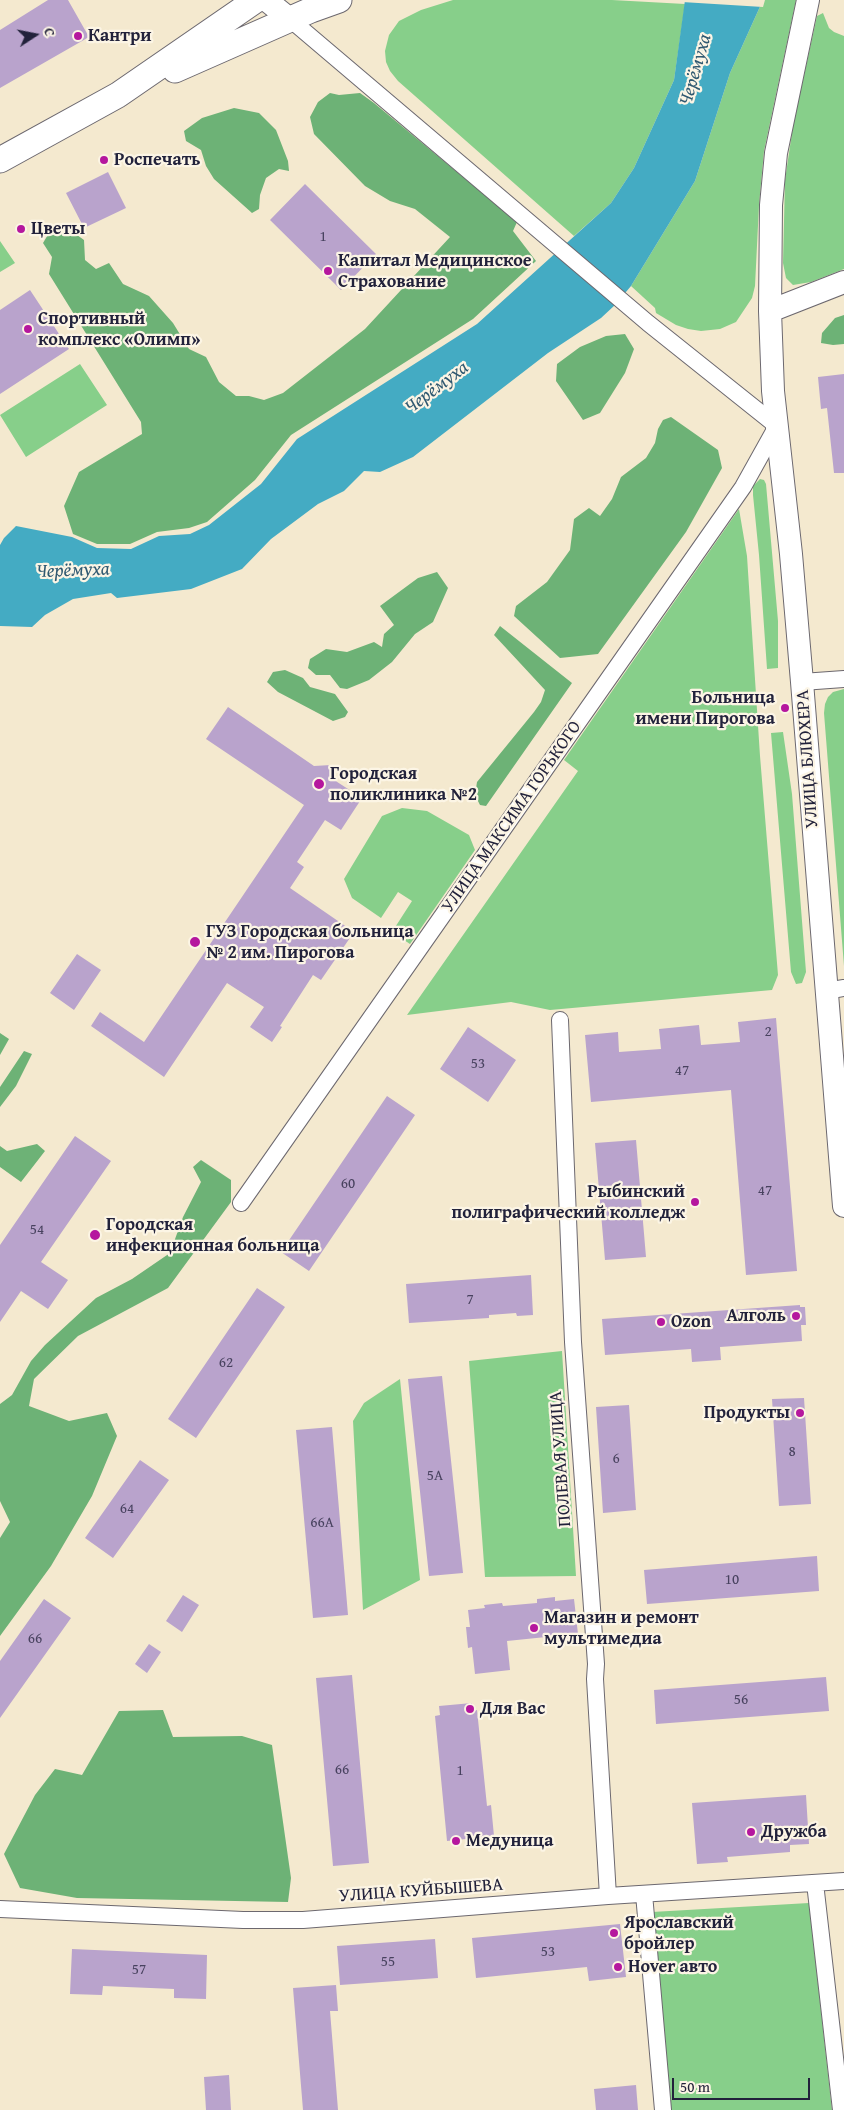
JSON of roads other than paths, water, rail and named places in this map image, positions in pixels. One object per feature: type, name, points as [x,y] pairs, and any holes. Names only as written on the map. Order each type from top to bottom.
[{"type":"main road","points":[[118,95],[256,0]]},
{"type":"main road","points":[[0,160],[118,95],[339,0]]},
{"type":"street","points":[[266,0],[648,323],[776,426]]},
{"type":"street","name":"УЛИЦА БЛЮХЕРА","points":[[808,0],[776,153],[771,205],[770,311],[776,426],[791,554],[802,682],[835,989],[844,1206]]},
{"type":"street","points":[[770,311],[844,282]]},
{"type":"street","name":"УЛИЦА МАКСИМА ГОРЬКОГО","points":[[241,1203],[743,487],[776,426]]},
{"type":"street","points":[[802,682],[844,679]]},
{"type":"street","name":"ПОЛЕВАЯ УЛИЦА","points":[[560,1020],[573,1342],[596,1664],[595,1679],[608,1896]]},
{"type":"street","name":"УЛИЦА КУЙБЫШЕВА","points":[[0,1909],[272,1920],[844,1881]]},
{"type":"street","points":[[815,1883],[841,2110]]},
{"type":"street","points":[[644,1894],[663,2110]]},
{"type":"water","name":"Черёмуха","points":[[685,0],[763,0],[730,73],[695,181],[631,286],[601,318],[548,353],[413,457],[380,472],[364,471],[344,491],[318,504],[271,539],[242,569],[191,589],[117,598],[111,593],[73,599],[45,615],[32,627],[0,626],[0,545],[16,526],[72,537],[97,548],[131,549],[159,536],[190,534],[209,525],[261,484],[297,439],[477,324],[611,203],[634,168],[674,80]]},
{"type":"place","name":"Кантри","points":[[78,36]]},
{"type":"place","name":"Роспечать","points":[[104,160]]},
{"type":"place","name":"Цветы","points":[[21,229]]},
{"type":"place","name":"Капитал Медицинское Страхование","points":[[328,271]]},
{"type":"place","name":"Спортивный комплекс «Олимп»","points":[[28,329]]},
{"type":"place","name":"Больница имени Пирогова","points":[[785,708]]},
{"type":"place","name":"Городская поликлиника №2","points":[[319,784]]},
{"type":"place","name":"ГУЗ Городская больница № 2 им. Пирогова","points":[[195,942]]},
{"type":"place","name":"Рыбинский полиграфический колледж","points":[[695,1202]]},
{"type":"place","name":"Городская инфекционная больница","points":[[95,1235]]},
{"type":"place","name":"Алголь","points":[[796,1316]]},
{"type":"place","name":"Ozon","points":[[661,1322]]},
{"type":"place","name":"Продукты","points":[[800,1413]]},
{"type":"place","name":"Магазин и ремонт мультимедиа","points":[[534,1628]]},
{"type":"place","name":"Для Вас","points":[[470,1709]]},
{"type":"place","name":"Дружба","points":[[751,1832]]},
{"type":"place","name":"Медуница","points":[[456,1841]]},
{"type":"place","name":"Ярославский бройлер","points":[[614,1933]]},
{"type":"place","name":"Hover авто","points":[[618,1967]]}]
